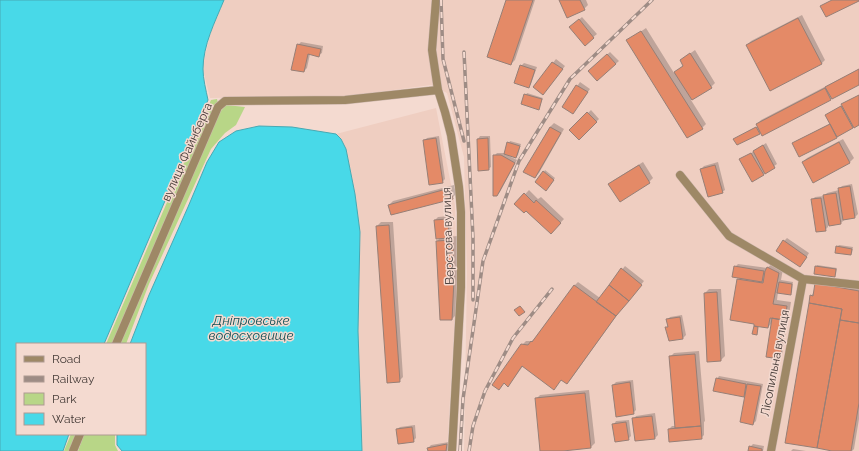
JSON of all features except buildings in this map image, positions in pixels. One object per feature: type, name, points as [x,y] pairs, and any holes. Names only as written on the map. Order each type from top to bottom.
[{"type":"street","name":"Верстова вулиця","points":[[436,0],[432,50],[438,90],[451,135],[459,187],[461,212],[462,287],[452,451]]},
{"type":"street","name":"вулиця Файнберга","points":[[116,343],[218,107],[225,101],[345,100],[438,90]]},
{"type":"street","points":[[680,175],[729,236],[804,279],[859,285]]},
{"type":"street","name":"Лісопильна вулиця","points":[[771,451],[804,279]]},
{"type":"street","points":[[73,451],[80,435]]},
{"type":"shaded area","points":[[224,0],[859,0],[859,451],[464,451],[467,274],[464,157],[447,93],[431,85],[348,96],[210,98],[203,70],[203,63],[211,32]]},
{"type":"shaded area","points":[[436,108],[455,205],[457,279],[447,451],[362,451],[358,331],[360,232],[355,194],[346,149],[341,139],[336,134]]},
{"type":"green space","points":[[217,99],[218,103],[117,343],[106,343],[211,100]]},
{"type":"green space","points":[[226,105],[245,107],[236,125],[225,133],[211,149],[149,284],[126,343],[120,343],[219,113]]},
{"type":"green space","points":[[71,435],[79,435],[72,451],[64,451]]},
{"type":"green space","points":[[84,435],[115,435],[115,445],[118,451],[78,451]]},
{"type":"water","points":[[0,0],[224,0],[210,34],[205,51],[203,69],[208,100],[104,343],[16,343],[16,435],[69,435],[63,451],[0,451]]},
{"type":"water","name":"Дніпровське водосховище","points":[[259,126],[292,127],[336,134],[341,139],[346,149],[355,194],[360,232],[358,331],[362,451],[122,451],[117,445],[117,435],[146,435],[146,343],[130,343],[149,295],[207,162],[219,142],[236,131]]},
{"type":"railway","points":[[441,0],[443,59],[464,141]]},
{"type":"railway","points":[[460,451],[463,399],[483,261],[519,161],[570,79],[652,0]]},
{"type":"railway","points":[[464,52],[473,238],[473,300]]},
{"type":"railway","points":[[469,451],[473,426],[485,391],[513,338],[552,289]]}]
